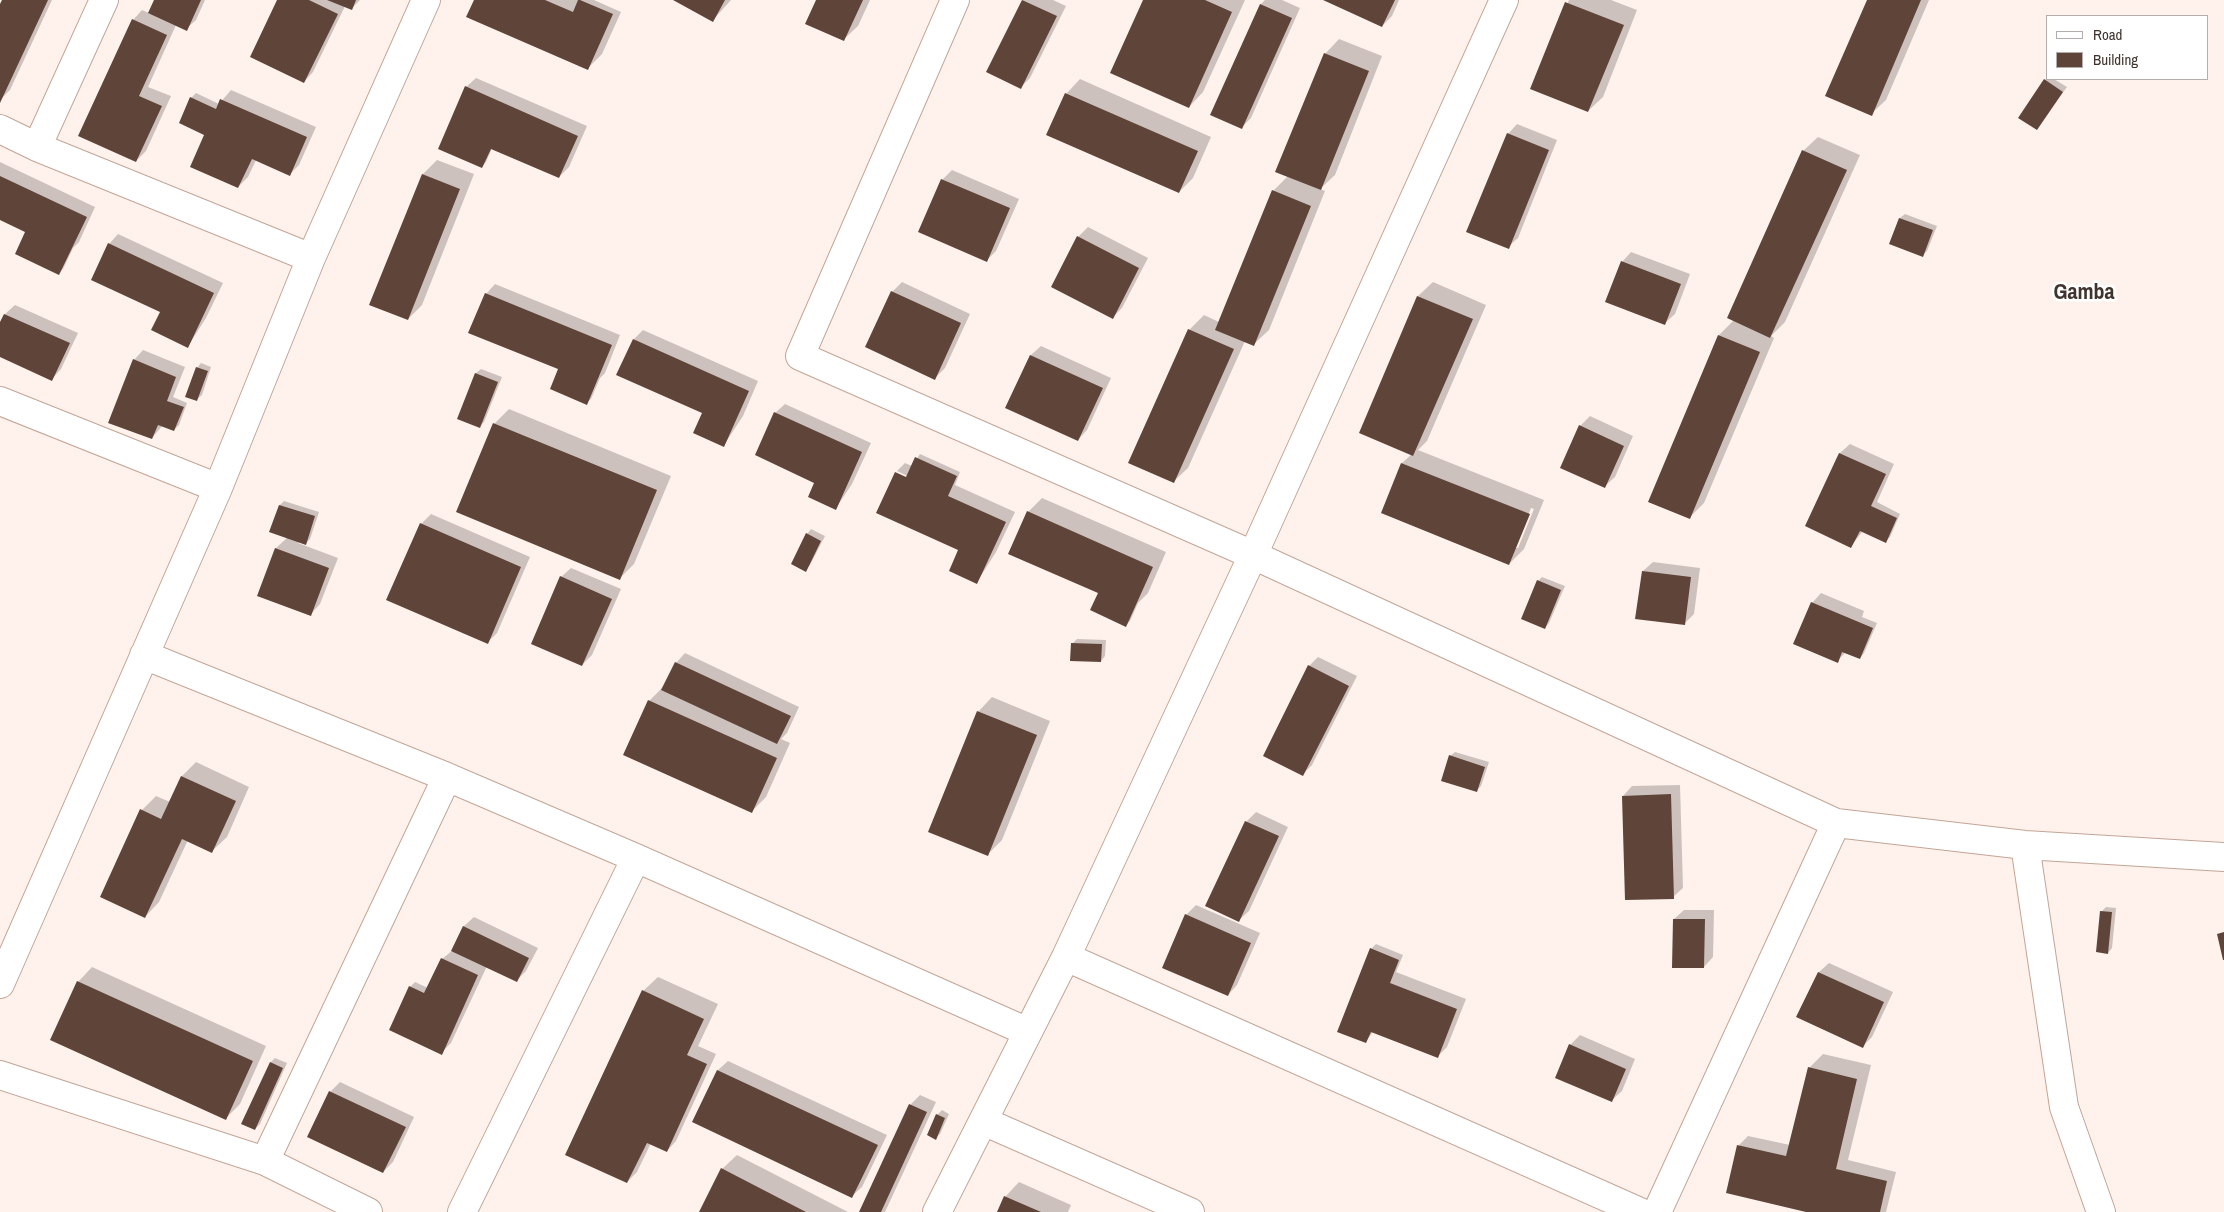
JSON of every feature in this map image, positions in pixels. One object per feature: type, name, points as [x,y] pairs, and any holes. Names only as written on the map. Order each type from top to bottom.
[{"type":"street","points":[[37,147],[104,0]]},
{"type":"street","points":[[0,984],[218,488],[311,258],[426,0]]},
{"type":"street","points":[[955,0],[800,356],[1253,555],[1836,823],[2025,845],[2224,857]]},
{"type":"street","points":[[937,1212],[1066,957],[1253,555],[1504,0]]},
{"type":"street","points":[[0,129],[37,147],[311,258]]},
{"type":"street","points":[[0,402],[218,488]]},
{"type":"street","points":[[144,654],[446,777],[636,858],[1028,1032]]},
{"type":"street","points":[[265,1161],[446,777]]},
{"type":"street","points":[[1657,1212],[1836,823]]},
{"type":"street","points":[[2025,845],[2064,1107],[2101,1212]]},
{"type":"street","points":[[462,1212],[636,858]]},
{"type":"street","points":[[1066,957],[1640,1212]]},
{"type":"street","points":[[0,1075],[265,1161],[368,1212]]},
{"type":"street","points":[[983,1121],[1190,1212]]},
{"type":"building","points":[[2,0],[48,0],[0,103],[0,4]]},
{"type":"building","points":[[154,0],[201,0],[187,31],[148,13]]},
{"type":"building","points":[[277,0],[309,0],[338,14],[304,83],[250,57]]},
{"type":"building","points":[[327,0],[356,0],[352,10]]},
{"type":"building","points":[[474,0],[545,0],[573,12],[578,0],[580,0],[613,14],[588,70],[466,17]]},
{"type":"building","points":[[673,0],[725,0],[713,22]]},
{"type":"building","points":[[816,0],[863,0],[844,41],[805,24]]},
{"type":"building","points":[[1022,0],[1057,16],[1021,89],[986,72]]},
{"type":"building","points":[[1143,0],[1205,0],[1232,12],[1189,108],[1110,73]]},
{"type":"building","points":[[1323,0],[1395,0],[1382,27]]},
{"type":"building","points":[[1867,0],[1921,0],[1872,116],[1825,96]]},
{"type":"building","points":[[1565,2],[1624,25],[1588,112],[1530,89]]},
{"type":"building","points":[[1260,4],[1292,18],[1242,129],[1210,115]]},
{"type":"building","points":[[132,19],[167,35],[139,96],[162,106],[136,162],[78,136]]},
{"type":"building","points":[[1324,53],[1369,71],[1321,190],[1275,172]]},
{"type":"building","points":[[2044,79],[2063,92],[2037,130],[2018,118]]},
{"type":"building","points":[[465,86],[578,136],[559,178],[491,149],[482,168],[438,149]]},
{"type":"building","points":[[1065,93],[1198,151],[1179,193],[1046,135]]},
{"type":"building","points":[[190,97],[216,109],[220,99],[307,137],[290,176],[252,159],[238,188],[190,167],[204,135],[179,123]]},
{"type":"building","points":[[1507,133],[1549,150],[1509,249],[1466,232]]},
{"type":"building","points":[[1802,150],[1847,170],[1770,338],[1727,318]]},
{"type":"building","points":[[422,174],[460,189],[408,320],[369,305]]},
{"type":"building","points":[[0,176],[87,217],[59,275],[15,254],[25,232],[0,220]]},
{"type":"building","points":[[941,179],[1010,208],[987,262],[918,232]]},
{"type":"building","points":[[1272,190],[1311,206],[1254,346],[1215,330]]},
{"type":"building","points":[[1899,218],[1933,230],[1923,257],[1889,244]]},
{"type":"building","points":[[1077,236],[1139,268],[1113,319],[1051,287]]},
{"type":"building","points":[[108,243],[214,293],[188,348],[151,330],[160,312],[91,280]]},
{"type":"building","points":[[1621,261],[1681,284],[1665,325],[1605,302]]},
{"type":"building","points":[[891,291],[961,323],[935,380],[865,347]]},
{"type":"building","points":[[485,293],[612,345],[587,405],[550,389],[558,369],[468,333]]},
{"type":"building","points":[[1417,296],[1473,319],[1413,456],[1359,433]]},
{"type":"building","points":[[4,314],[70,343],[52,381],[0,357],[0,322]]},
{"type":"building","points":[[1188,329],[1234,349],[1174,483],[1128,463]]},
{"type":"building","points":[[1718,335],[1760,352],[1690,519],[1648,502]]},
{"type":"building","points":[[633,339],[749,391],[724,447],[693,433],[702,413],[616,375]]},
{"type":"building","points":[[1030,355],[1103,388],[1078,441],[1005,408]]},
{"type":"building","points":[[133,359],[176,377],[167,401],[184,407],[174,431],[158,425],[152,439],[108,423]]},
{"type":"building","points":[[196,367],[208,371],[197,401],[185,397]]},
{"type":"building","points":[[475,373],[498,382],[480,428],[457,419]]},
{"type":"building","points":[[774,412],[862,452],[836,510],[808,497],[814,483],[755,455]]},
{"type":"building","points":[[493,423],[657,490],[620,580],[456,512]]},
{"type":"building","points":[[1579,425],[1624,446],[1605,488],[1560,468]]},
{"type":"building","points":[[1839,453],[1886,474],[1871,506],[1897,518],[1886,543],[1860,531],[1851,548],[1805,526]]},
{"type":"building","points":[[915,457],[957,476],[948,496],[1006,522],[977,584],[949,571],[958,550],[876,513],[895,472],[906,477]]},
{"type":"building","points":[[1401,463],[1530,514],[1509,565],[1381,513]]},
{"type":"building","points":[[279,505],[315,516],[306,545],[269,532]]},
{"type":"building","points":[[1027,511],[1153,567],[1126,627],[1090,610],[1098,593],[1008,554]]},
{"type":"building","points":[[420,523],[521,567],[488,644],[386,600]]},
{"type":"building","points":[[806,533],[821,541],[806,572],[791,564]]},
{"type":"building","points":[[275,548],[329,568],[311,616],[257,596]]},
{"type":"building","points":[[1642,571],[1691,577],[1685,625],[1635,619]]},
{"type":"building","points":[[560,576],[612,599],[582,666],[531,644]]},
{"type":"building","points":[[1537,580],[1561,590],[1545,629],[1521,619]]},
{"type":"building","points":[[1811,602],[1873,628],[1860,659],[1842,652],[1838,663],[1793,644]]},
{"type":"building","points":[[1071,643],[1102,644],[1101,662],[1070,661]]},
{"type":"building","points":[[675,662],[791,716],[777,744],[661,690]]},
{"type":"building","points":[[1308,665],[1349,686],[1303,776],[1263,756]]},
{"type":"building","points":[[648,700],[777,758],[752,813],[623,755]]},
{"type":"building","points":[[977,711],[1037,735],[988,856],[928,832]]},
{"type":"building","points":[[1449,755],[1485,767],[1477,792],[1441,781]]},
{"type":"building","points":[[181,776],[236,801],[212,853],[182,839],[145,918],[100,897],[140,809],[161,819]]},
{"type":"building","points":[[1671,794],[1674,899],[1625,900],[1622,796]]},
{"type":"building","points":[[1245,821],[1279,836],[1239,922],[1205,906]]},
{"type":"building","points":[[2100,911],[2112,912],[2108,954],[2096,952]]},
{"type":"building","points":[[1185,914],[1251,943],[1228,996],[1162,968]]},
{"type":"building","points":[[1673,919],[1705,919],[1704,968],[1672,968]]},
{"type":"building","points":[[463,926],[529,958],[517,982],[451,951]]},
{"type":"building","points":[[2224,932],[2224,960],[2223,960],[2217,934]]},
{"type":"building","points":[[1370,948],[1399,960],[1390,983],[1457,1009],[1438,1058],[1371,1032],[1366,1043],[1337,1032]]},
{"type":"building","points":[[441,958],[478,975],[442,1055],[389,1030],[409,986],[424,993]]},
{"type":"building","points":[[1818,972],[1884,1002],[1863,1048],[1796,1017]]},
{"type":"building","points":[[77,981],[253,1061],[226,1120],[50,1040]]},
{"type":"building","points":[[642,990],[704,1019],[687,1055],[707,1064],[667,1152],[647,1143],[627,1183],[565,1155]]},
{"type":"building","points":[[1569,1044],[1626,1069],[1612,1102],[1555,1078]]},
{"type":"building","points":[[270,1062],[283,1068],[255,1130],[241,1124]]},
{"type":"building","points":[[1808,1067],[1857,1079],[1836,1169],[1887,1181],[1880,1212],[1806,1212],[1726,1193],[1737,1145],[1786,1156]]},
{"type":"building","points":[[717,1070],[878,1145],[852,1198],[692,1122]]},
{"type":"building","points":[[329,1091],[406,1127],[383,1173],[307,1137]]},
{"type":"building","points":[[909,1104],[927,1112],[881,1212],[859,1212]]},
{"type":"building","points":[[936,1114],[945,1118],[936,1140],[927,1135]]},
{"type":"building","points":[[721,1168],[806,1212],[699,1212]]},
{"type":"building","points":[[1004,1196],[1041,1212],[997,1212]]},
{"type":"district","name":"Gamba","points":[[2084,293]]}]
